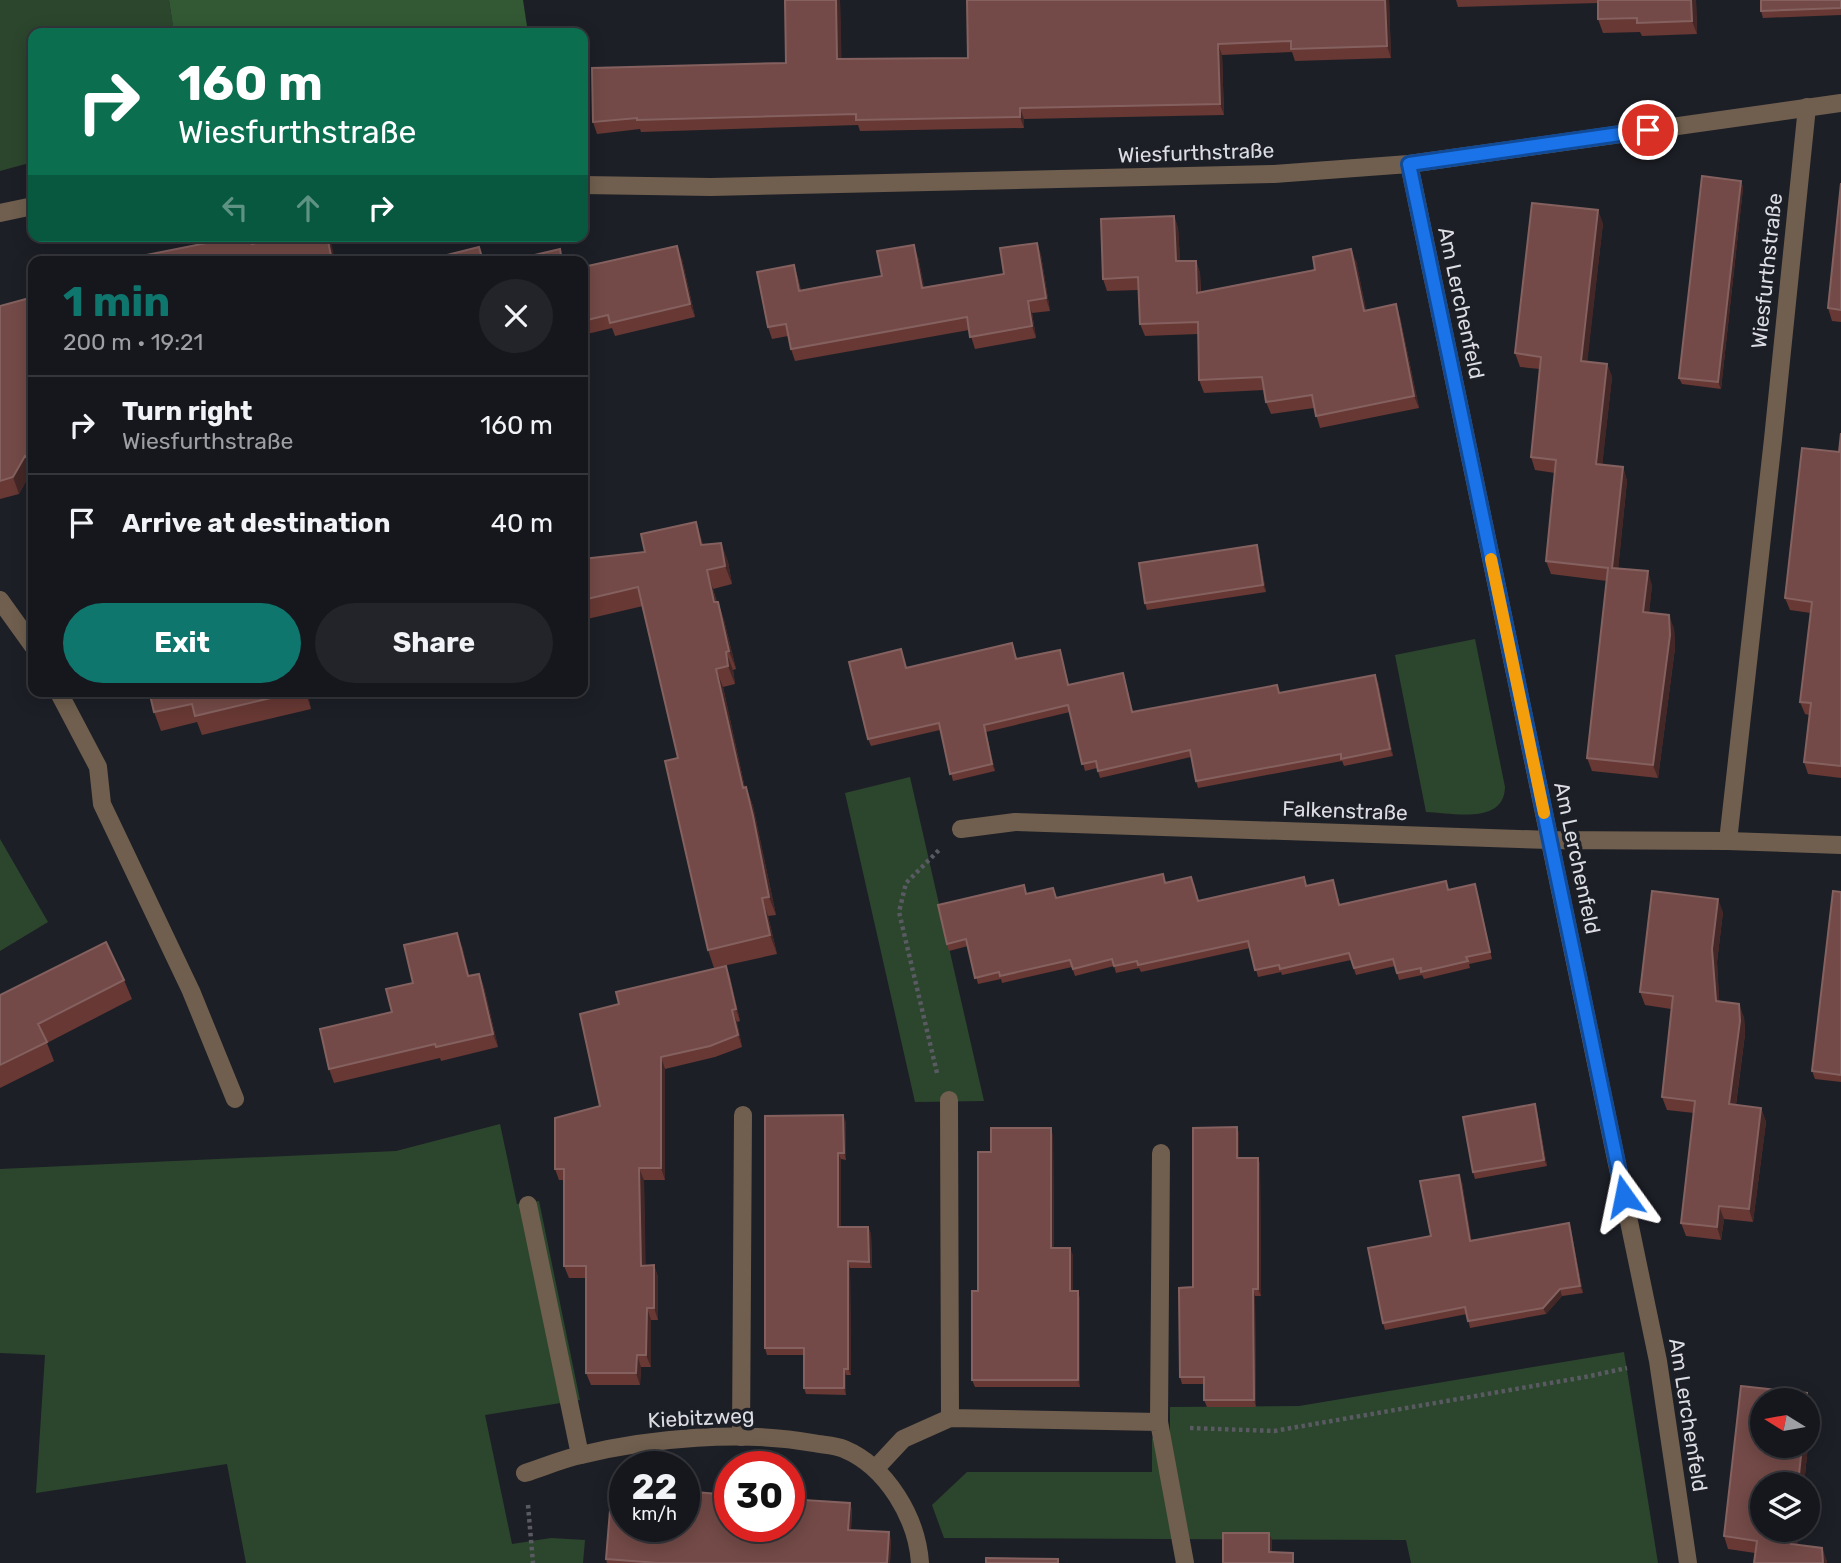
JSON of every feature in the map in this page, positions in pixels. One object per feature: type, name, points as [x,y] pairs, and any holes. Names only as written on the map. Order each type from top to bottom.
[{"type":"street","name":"Wiesfurthstraße","points":[[588,185],[711,187],[1274,174],[1409,164],[1841,103]]},
{"type":"street","name":"Wiesfurthstraße","points":[[1728,841],[1807,107]]},
{"type":"street","name":"Am Lerchenfeld","points":[[1409,164],[1658,1361],[1688,1563]]},
{"type":"street","points":[[0,213],[28,207]]},
{"type":"street","points":[[0,600],[28,639]]},
{"type":"street","points":[[61,697],[98,767],[102,804],[191,991],[235,1098]]},
{"type":"street","name":"Falkenstraße","points":[[961,829],[1015,822],[1550,840],[1841,845]]},
{"type":"street","points":[[949,1100],[950,1418]]},
{"type":"street","points":[[741,1437],[743,1115]]},
{"type":"street","points":[[1161,1153],[1158,1422],[1185,1563]]},
{"type":"street","points":[[528,1205],[580,1455]]},
{"type":"street","points":[[875,1469],[903,1439],[950,1418],[1158,1422]]},
{"type":"street","name":"Kiebitzweg","points":[[525,1473],[580,1455],[656,1441],[785,1438],[844,1449],[875,1469],[904,1506],[919,1546],[920,1563]]},
{"type":"path","points":[[949,1100],[940,1086],[899,912],[906,883],[961,829]]},
{"type":"path","points":[[1158,1422],[1204,1430],[1274,1431],[1585,1377],[1658,1361]]},
{"type":"path","points":[[525,1473],[533,1563]]},
{"type":"green space","points":[[0,0],[169,0],[173,28],[28,28],[28,163],[0,171]]},
{"type":"green space","points":[[169,0],[523,0],[527,28],[173,28]]},
{"type":"green space","points":[[1475,639],[1505,787],[1502,799],[1496,807],[1487,812],[1463,815],[1426,812],[1395,655]]},
{"type":"green space","points":[[910,777],[984,1101],[915,1102],[845,793]]},
{"type":"green space","points":[[0,839],[48,922],[0,951]]},
{"type":"green space","points":[[500,1124],[517,1204],[539,1201],[580,1400],[485,1415],[512,1544],[551,1538],[585,1540],[583,1563],[246,1563],[227,1464],[36,1493],[45,1355],[0,1353],[0,1169],[396,1151]]},
{"type":"green space","points":[[1624,1352],[1658,1563],[1411,1563],[1406,1540],[944,1538],[932,1505],[967,1472],[1152,1472],[1152,1438],[1170,1438],[1170,1407],[1299,1406]]},
{"type":"building","points":[[785,0],[836,0],[837,59],[968,58],[967,0],[1385,0],[1387,46],[1291,49],[1291,41],[1218,44],[1220,104],[1020,108],[1020,117],[856,120],[856,114],[637,118],[593,122],[592,68],[786,63]]},
{"type":"building","points":[[1598,0],[1691,0],[1692,21],[1637,23],[1637,18],[1598,19]]},
{"type":"building","points":[[1761,0],[1841,0],[1841,8],[1761,11]]},
{"type":"building","points":[[1702,176],[1741,181],[1718,382],[1679,378]]},
{"type":"building","points":[[1841,183],[1841,310],[1828,308]]},
{"type":"building","points":[[1532,203],[1598,210],[1581,361],[1607,364],[1596,464],[1623,467],[1612,568],[1648,571],[1643,612],[1669,615],[1670,635],[1653,765],[1587,758],[1608,568],[1546,561],[1556,460],[1531,457],[1541,357],[1515,353]]},
{"type":"building","points":[[1174,216],[1176,261],[1196,261],[1197,293],[1315,270],[1313,257],[1351,249],[1364,311],[1396,304],[1414,396],[1316,416],[1312,395],[1266,402],[1262,377],[1199,380],[1198,322],[1140,324],[1138,277],[1103,279],[1101,219]]},
{"type":"building","points":[[212,242],[328,242],[331,256],[141,256]]},
{"type":"building","points":[[1037,243],[1046,298],[1028,301],[1032,326],[970,337],[967,317],[791,349],[786,324],[768,327],[757,272],[794,265],[799,291],[882,276],[877,251],[914,245],[922,288],[1004,274],[1000,248]]},
{"type":"building","points":[[677,246],[690,304],[610,323],[608,315],[588,320],[588,266]]},
{"type":"building","points":[[479,247],[482,256],[443,256]]},
{"type":"building","points":[[560,249],[561,256],[530,256]]},
{"type":"building","points":[[28,298],[28,458],[25,456],[13,477],[0,481],[0,306]]},
{"type":"building","points":[[1841,433],[1841,766],[1804,762],[1811,703],[1800,702],[1812,602],[1785,598],[1802,448],[1839,452]]},
{"type":"building","points":[[696,522],[701,545],[721,543],[725,566],[707,570],[714,602],[718,602],[729,651],[726,652],[728,666],[716,669],[743,788],[746,787],[753,816],[769,897],[762,898],[770,935],[708,950],[665,761],[678,758],[638,587],[588,599],[588,558],[645,552],[641,534]]},
{"type":"building","points":[[1257,545],[1263,585],[1145,603],[1139,563]]},
{"type":"building","points":[[1012,643],[1016,659],[1060,650],[1068,685],[1123,673],[1132,712],[1277,685],[1279,693],[1375,675],[1390,749],[1341,759],[1341,754],[1196,781],[1190,750],[1098,771],[1096,761],[1082,764],[1068,705],[984,725],[992,764],[950,774],[939,723],[868,739],[849,662],[901,649],[906,668]]},
{"type":"building","points":[[150,697],[275,697],[195,716],[192,704],[154,712]]},
{"type":"building","points":[[1163,874],[1165,883],[1191,877],[1198,901],[1304,877],[1306,886],[1333,880],[1339,905],[1446,881],[1448,890],[1475,884],[1490,952],[1466,957],[1468,961],[1421,972],[1421,968],[1397,973],[1393,959],[1354,968],[1349,953],[1280,969],[1279,965],[1255,970],[1248,941],[1138,965],[1137,961],[1114,966],[1112,959],[1073,969],[1070,960],[1000,976],[999,972],[975,978],[966,939],[947,944],[938,905],[1024,885],[1026,894],[1053,888],[1056,898]]},
{"type":"building","points":[[1652,891],[1718,899],[1712,949],[1716,1001],[1739,1004],[1740,1021],[1729,1104],[1761,1108],[1749,1209],[1719,1206],[1717,1227],[1681,1223],[1695,1101],[1662,1097],[1673,996],[1640,992]]},
{"type":"building","points":[[1833,891],[1841,892],[1841,1075],[1812,1071]]},
{"type":"building","points":[[457,933],[468,976],[479,974],[493,1034],[436,1047],[435,1044],[329,1069],[320,1029],[392,1012],[386,989],[413,983],[404,945]]},
{"type":"building","points":[[106,942],[124,980],[38,1024],[47,1042],[0,1065],[0,995]]},
{"type":"building","points":[[726,966],[736,1009],[732,1010],[738,1035],[710,1046],[661,1057],[661,1168],[639,1168],[641,1266],[654,1265],[654,1308],[647,1308],[646,1355],[637,1355],[636,1373],[586,1373],[586,1266],[564,1266],[564,1169],[555,1169],[555,1118],[600,1106],[580,1014],[619,1004],[616,992]]},
{"type":"building","points":[[1535,1104],[1544,1160],[1473,1172],[1463,1117]]},
{"type":"building","points":[[843,1115],[844,1153],[838,1153],[838,1227],[868,1227],[869,1262],[848,1261],[848,1369],[844,1369],[844,1388],[804,1388],[804,1348],[765,1348],[765,1116]]},
{"type":"building","points":[[1237,1127],[1237,1158],[1258,1158],[1258,1289],[1253,1289],[1254,1400],[1204,1400],[1204,1377],[1180,1377],[1179,1288],[1193,1287],[1193,1128]]},
{"type":"building","points":[[991,1128],[1051,1128],[1051,1248],[1070,1248],[1070,1291],[1078,1291],[1078,1380],[972,1380],[972,1291],[978,1291],[978,1152],[991,1152]]},
{"type":"building","points":[[1459,1175],[1470,1241],[1569,1223],[1580,1286],[1560,1289],[1543,1308],[1468,1321],[1465,1307],[1383,1323],[1368,1248],[1431,1236],[1420,1181]]},
{"type":"building","points":[[1741,1386],[1760,1388],[1750,1388],[1750,1458],[1801,1458],[1799,1472],[1750,1472],[1750,1540],[1724,1536]]},
{"type":"building","points":[[700,1492],[714,1494],[714,1542],[805,1542],[805,1500],[850,1503],[848,1530],[889,1532],[887,1563],[658,1563],[606,1559],[609,1522],[609,1542],[700,1542]]},
{"type":"building","points":[[1223,1533],[1269,1533],[1269,1552],[1293,1553],[1293,1563],[1223,1563]]},
{"type":"building","points":[[1757,1542],[1791,1542],[1822,1548],[1823,1563],[1754,1563]]},
{"type":"building","points":[[986,1558],[1058,1559],[1058,1563],[986,1563]]},
{"type":"slow traffic","points":[[1491,559],[1544,813]]},
{"type":"route","points":[[1624,1196],[1409,164],[1648,130]]}]
